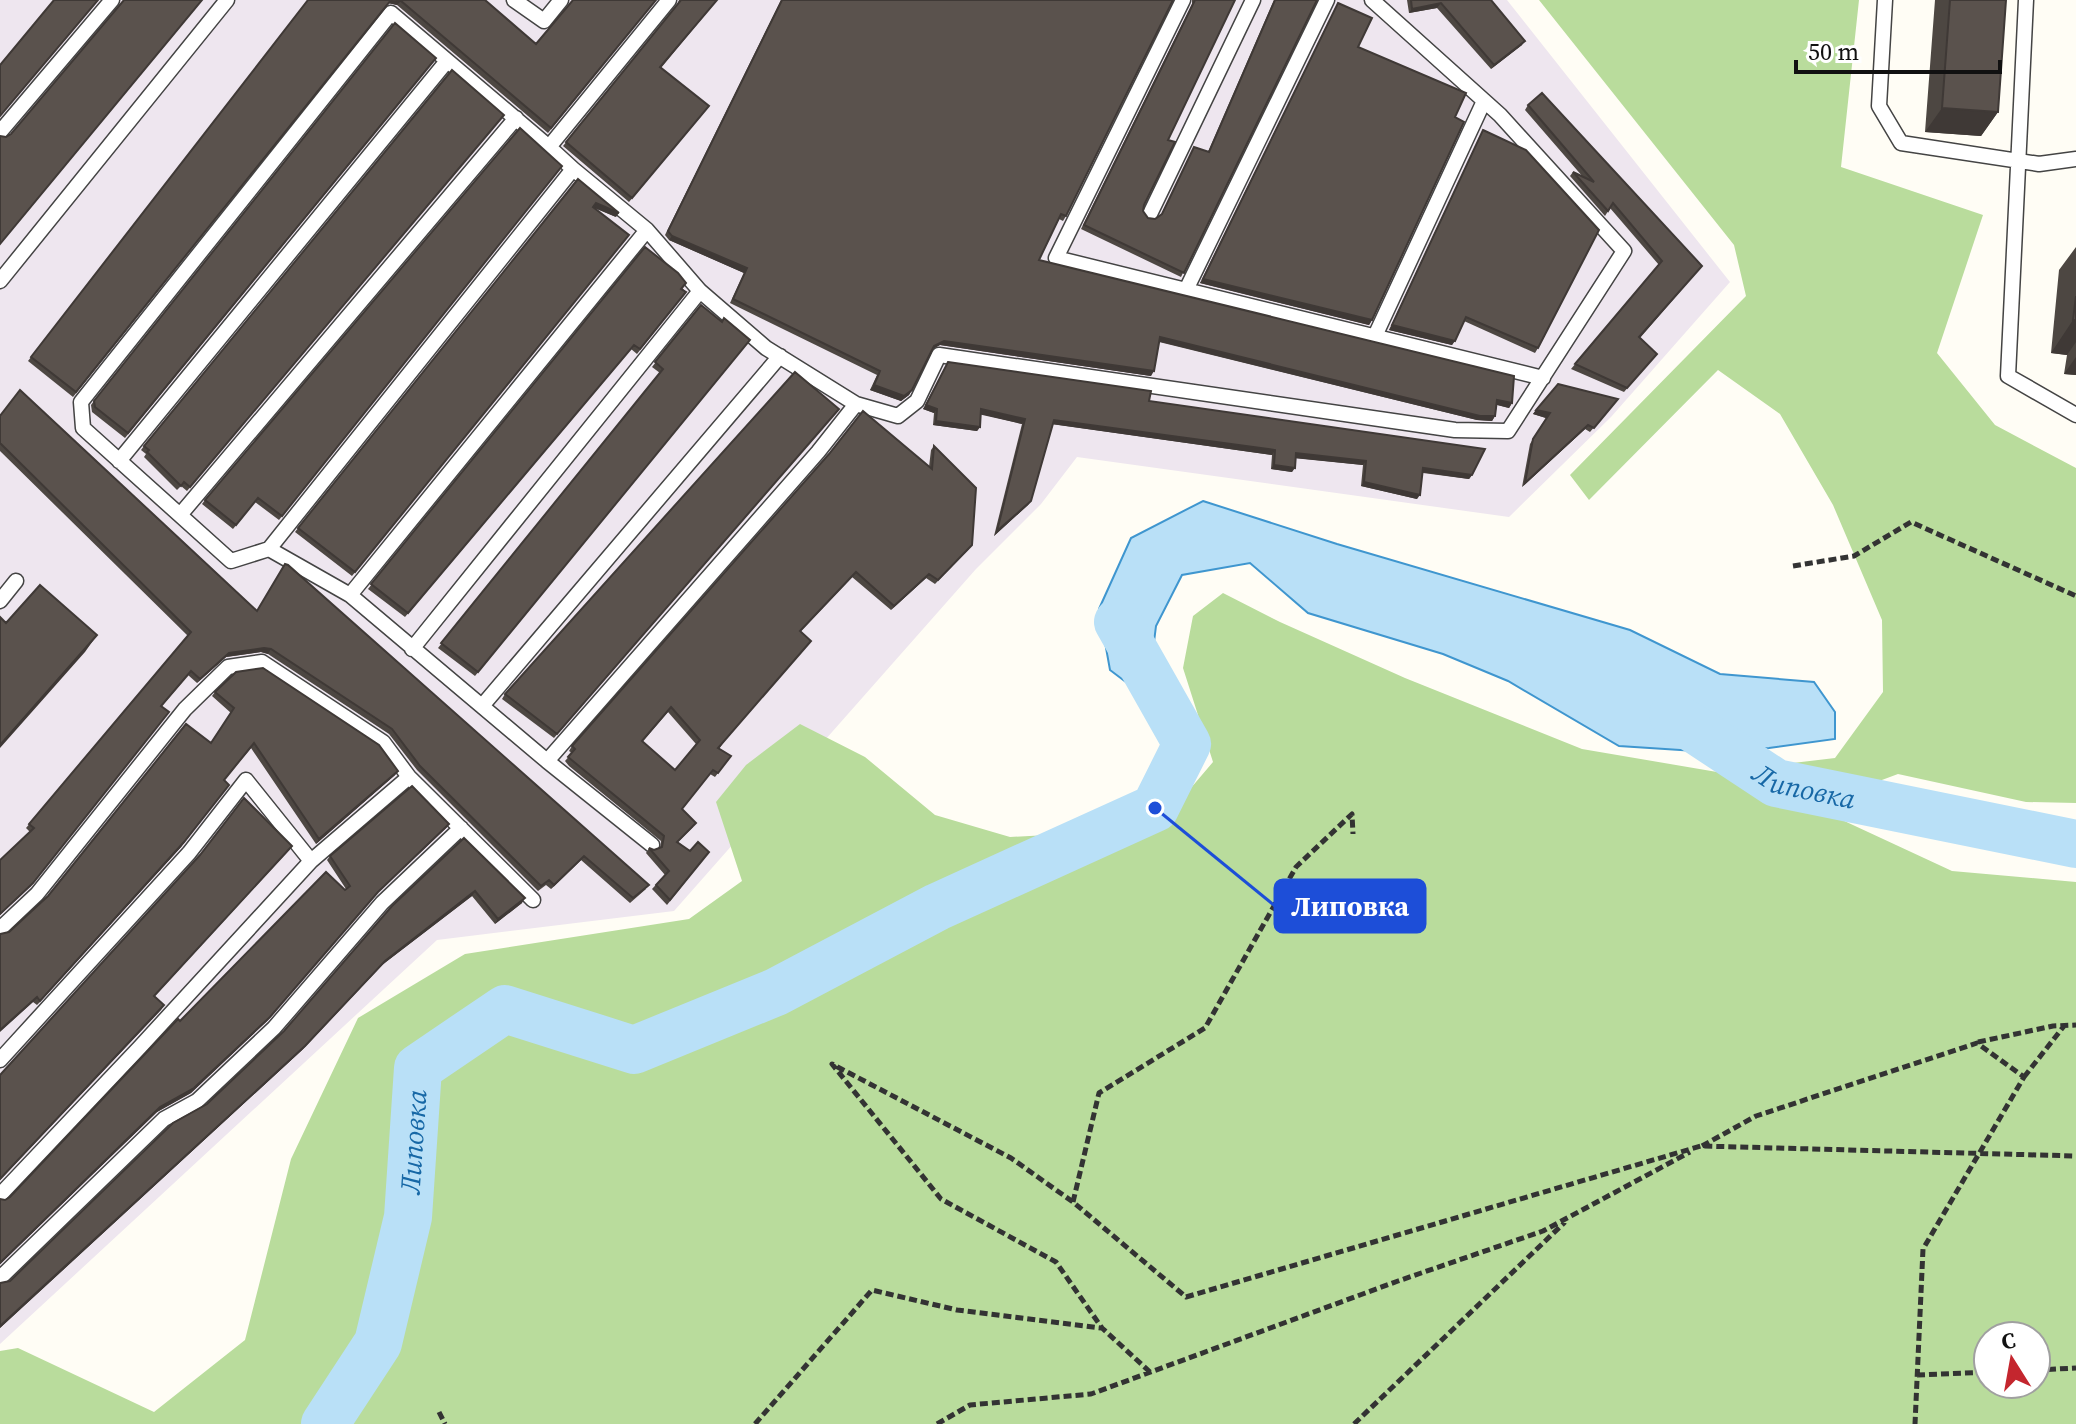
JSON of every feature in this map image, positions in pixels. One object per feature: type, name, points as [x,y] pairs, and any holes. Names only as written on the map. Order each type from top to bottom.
[{"type":"lane","points":[[0,132],[112,0]]},
{"type":"lane","points":[[0,281],[227,0]]},
{"type":"lane","points":[[514,0],[544,21],[561,0]]},
{"type":"lane","points":[[549,147],[669,0]]},
{"type":"lane","points":[[1183,0],[1056,258],[1543,378]]},
{"type":"lane","points":[[1150,214],[1253,0]]},
{"type":"lane","points":[[1186,290],[1327,0]]},
{"type":"lane","points":[[573,169],[269,549],[231,561],[83,428],[81,402],[391,13],[647,230],[700,291],[766,348],[856,404],[898,416],[917,401],[939,355],[1455,430],[1508,431],[1624,251],[1500,115],[1386,7],[1372,0]]},
{"type":"lane","points":[[1885,0],[1879,106],[1901,143],[2039,164],[2076,159]]},
{"type":"lane","points":[[2026,0],[2008,376],[2076,415]]},
{"type":"lane","points":[[119,461],[447,61]]},
{"type":"lane","points":[[1375,336],[1484,101]]},
{"type":"lane","points":[[180,515],[516,118]]},
{"type":"lane","points":[[350,595],[647,230]]},
{"type":"lane","points":[[412,649],[700,291]]},
{"type":"lane","points":[[482,706],[780,356]]},
{"type":"lane","points":[[547,761],[818,452],[856,404]]},
{"type":"lane","points":[[269,549],[350,595],[652,845]]},
{"type":"lane","points":[[0,601],[16,581]]},
{"type":"lane","points":[[0,929],[37,894],[185,709],[228,667],[262,662],[383,742],[409,777],[533,900]]},
{"type":"lane","points":[[0,1195],[311,861],[409,777]]},
{"type":"lane","points":[[0,1060],[189,853],[246,780],[311,861]]},
{"type":"lane","points":[[0,1278],[164,1119],[197,1101],[274,1028],[382,903],[461,828]]},
{"type":"path","points":[[1793,566],[1854,556],[1911,522],[2076,596]]},
{"type":"path","points":[[1073,1202],[1099,1093],[1205,1028],[1296,867],[1352,814],[1353,834]]},
{"type":"path","points":[[937,1424],[970,1405],[1091,1394],[1543,1231],[1756,1116],[1977,1043],[2053,1026],[2076,1025]]},
{"type":"path","points":[[1915,1424],[1923,1249],[2024,1077],[2065,1026]]},
{"type":"path","points":[[1977,1043],[2024,1077]]},
{"type":"path","points":[[1150,1372],[1102,1328],[1056,1262],[941,1199],[832,1064],[1011,1158],[1073,1202],[1186,1297],[1701,1146],[2076,1156]]},
{"type":"path","points":[[1354,1424],[1571,1216]]},
{"type":"path","points":[[755,1424],[872,1290],[957,1310],[1102,1328]]},
{"type":"path","points":[[2052,1369],[2076,1368]]},
{"type":"path","points":[[1917,1375],[1972,1373]]},
{"type":"path","points":[[439,1412],[445,1424]]},
{"type":"shaded area","points":[[0,0],[1507,0],[1730,282],[1611,417],[1509,517],[1077,457],[1041,504],[976,569],[674,911],[437,940],[0,1344]]},
{"type":"green space","points":[[1539,0],[1859,0],[1841,167],[1983,215],[1937,353],[1995,425],[2076,468],[2076,803],[2026,802],[1898,774],[1812,806],[1952,871],[2076,882],[2076,1424],[0,1424],[0,1351],[18,1348],[154,1412],[245,1340],[291,1159],[358,1018],[465,954],[689,919],[742,881],[716,802],[746,765],[800,724],[865,757],[935,815],[1010,837],[1156,829],[1213,762],[1183,668],[1193,616],[1223,593],[1405,678],[1582,749],[1717,772],[1835,758],[1883,692],[1882,620],[1833,505],[1780,414],[1718,370],[1589,500],[1570,475],[1746,296],[1734,245]]},
{"type":"water","points":[[1203,501],[1337,544],[1630,630],[1720,674],[1814,682],[1835,712],[1835,739],[1711,752],[1619,746],[1508,681],[1443,654],[1308,613],[1250,563],[1182,575],[1156,626],[1147,698],[1110,670],[1099,609],[1131,538]]},
{"type":"building","points":[[54,0],[98,0],[0,116],[0,65]]},
{"type":"building","points":[[124,0],[202,0],[0,244],[0,136],[11,134]]},
{"type":"building","points":[[308,0],[391,0],[76,392],[31,357]]},
{"type":"building","points":[[396,0],[485,0],[536,44],[573,0],[656,0],[551,128],[401,1]]},
{"type":"building","points":[[681,0],[717,0],[660,67],[709,106],[632,198],[566,142]]},
{"type":"building","points":[[782,0],[1173,0],[1066,216],[1061,214],[1039,260],[1514,376],[1512,403],[1497,400],[1495,416],[1480,416],[1160,337],[1154,371],[944,341],[934,346],[912,390],[904,396],[874,385],[880,371],[733,299],[747,268],[672,236],[668,231]]},
{"type":"building","points":[[1195,0],[1235,0],[1168,140],[1175,142],[1144,205],[1143,211],[1148,218],[1155,219],[1162,214],[1194,147],[1209,152],[1275,0],[1317,0],[1184,273],[1084,225]]},
{"type":"building","points":[[1411,0],[1491,0],[1525,41],[1494,65],[1441,3],[1412,9]]},
{"type":"building","points":[[1950,0],[2006,0],[1998,112],[1942,108]]},
{"type":"building","points":[[1338,3],[1372,18],[1358,47],[1466,93],[1455,117],[1464,122],[1372,320],[1203,279]]},
{"type":"building","points":[[395,23],[436,58],[128,433],[95,407],[94,401]]},
{"type":"building","points":[[452,70],[504,115],[190,487],[184,482],[181,486],[144,446]]},
{"type":"building","points":[[1542,93],[1702,266],[1639,337],[1657,354],[1627,388],[1575,364],[1662,261],[1613,203],[1608,211],[1573,172],[1594,182],[1528,105]]},
{"type":"building","points":[[520,128],[562,166],[282,516],[258,498],[236,525],[205,500]]},
{"type":"building","points":[[1483,130],[1526,150],[1599,230],[1538,348],[1466,317],[1455,341],[1392,325]]},
{"type":"building","points":[[578,179],[619,213],[596,203],[593,207],[629,235],[355,572],[298,528]]},
{"type":"building","points":[[645,247],[678,273],[686,283],[681,289],[686,292],[640,349],[634,345],[408,613],[371,584]]},
{"type":"building","points":[[701,305],[722,322],[724,318],[750,340],[478,672],[441,643],[663,369],[655,362]]},
{"type":"building","points":[[948,362],[1151,391],[1149,401],[1485,449],[1472,475],[1423,468],[1420,495],[1364,482],[1366,461],[1296,453],[1295,468],[1274,465],[1275,450],[1054,420],[1031,501],[997,531],[1025,419],[981,409],[980,427],[936,421],[937,409],[926,405]]},
{"type":"building","points":[[795,372],[839,409],[557,734],[505,694]]},
{"type":"building","points":[[1558,384],[1618,399],[1594,428],[1588,425],[1525,483],[1533,439],[1550,413],[1536,410]]},
{"type":"building","points":[[20,390],[257,611],[285,564],[288,565],[649,885],[633,898],[584,856],[554,885],[549,880],[541,886],[420,766],[392,729],[271,649],[264,648],[229,653],[200,679],[191,671],[161,706],[169,712],[33,883],[0,914],[0,860],[34,828],[29,824],[191,632],[0,443],[0,416]]},
{"type":"building","points":[[863,411],[932,469],[934,446],[976,488],[972,545],[938,580],[929,574],[894,606],[856,572],[800,631],[811,641],[718,748],[731,756],[718,773],[713,770],[682,809],[696,823],[677,842],[690,851],[698,842],[709,852],[670,900],[656,885],[669,871],[649,848],[662,847],[664,836],[568,757],[575,749],[572,746],[829,454]],"holes":[[[671,707],[700,740],[675,770],[642,741]]]},
{"type":"building","points":[[40,585],[97,635],[0,745],[0,617],[6,623]]},
{"type":"building","points":[[263,668],[379,745],[398,771],[319,839],[254,743],[224,780],[229,785],[184,842],[40,1001],[37,997],[0,1030],[0,934],[9,932],[48,896],[186,724],[211,743],[234,708],[215,692],[236,672]]},
{"type":"building","points":[[412,786],[449,824],[378,892],[270,1017],[194,1088],[160,1107],[0,1263],[0,1199],[10,1197],[178,1019],[180,1021],[326,872],[345,890],[350,886],[330,856]]},
{"type":"building","points":[[244,798],[292,846],[154,996],[164,1005],[0,1179],[0,1075],[200,855]]},
{"type":"building","points":[[464,838],[525,898],[498,919],[475,891],[385,961],[305,1046],[0,1326],[0,1283],[10,1281],[173,1123],[207,1104],[284,1031],[392,906]]},
{"type":"waterway","name":"Липовка","points":[[325,1424],[378,1343],[408,1217],[418,1068],[505,1009],[634,1050],[776,992],[937,907],[1155,808],[1187,744],[1118,622]]},
{"type":"waterway","name":"Липовка","points":[[1673,715],[1776,783],[2076,844]]},
{"type":"place","name":"Липовка","points":[[1155,808]]}]
